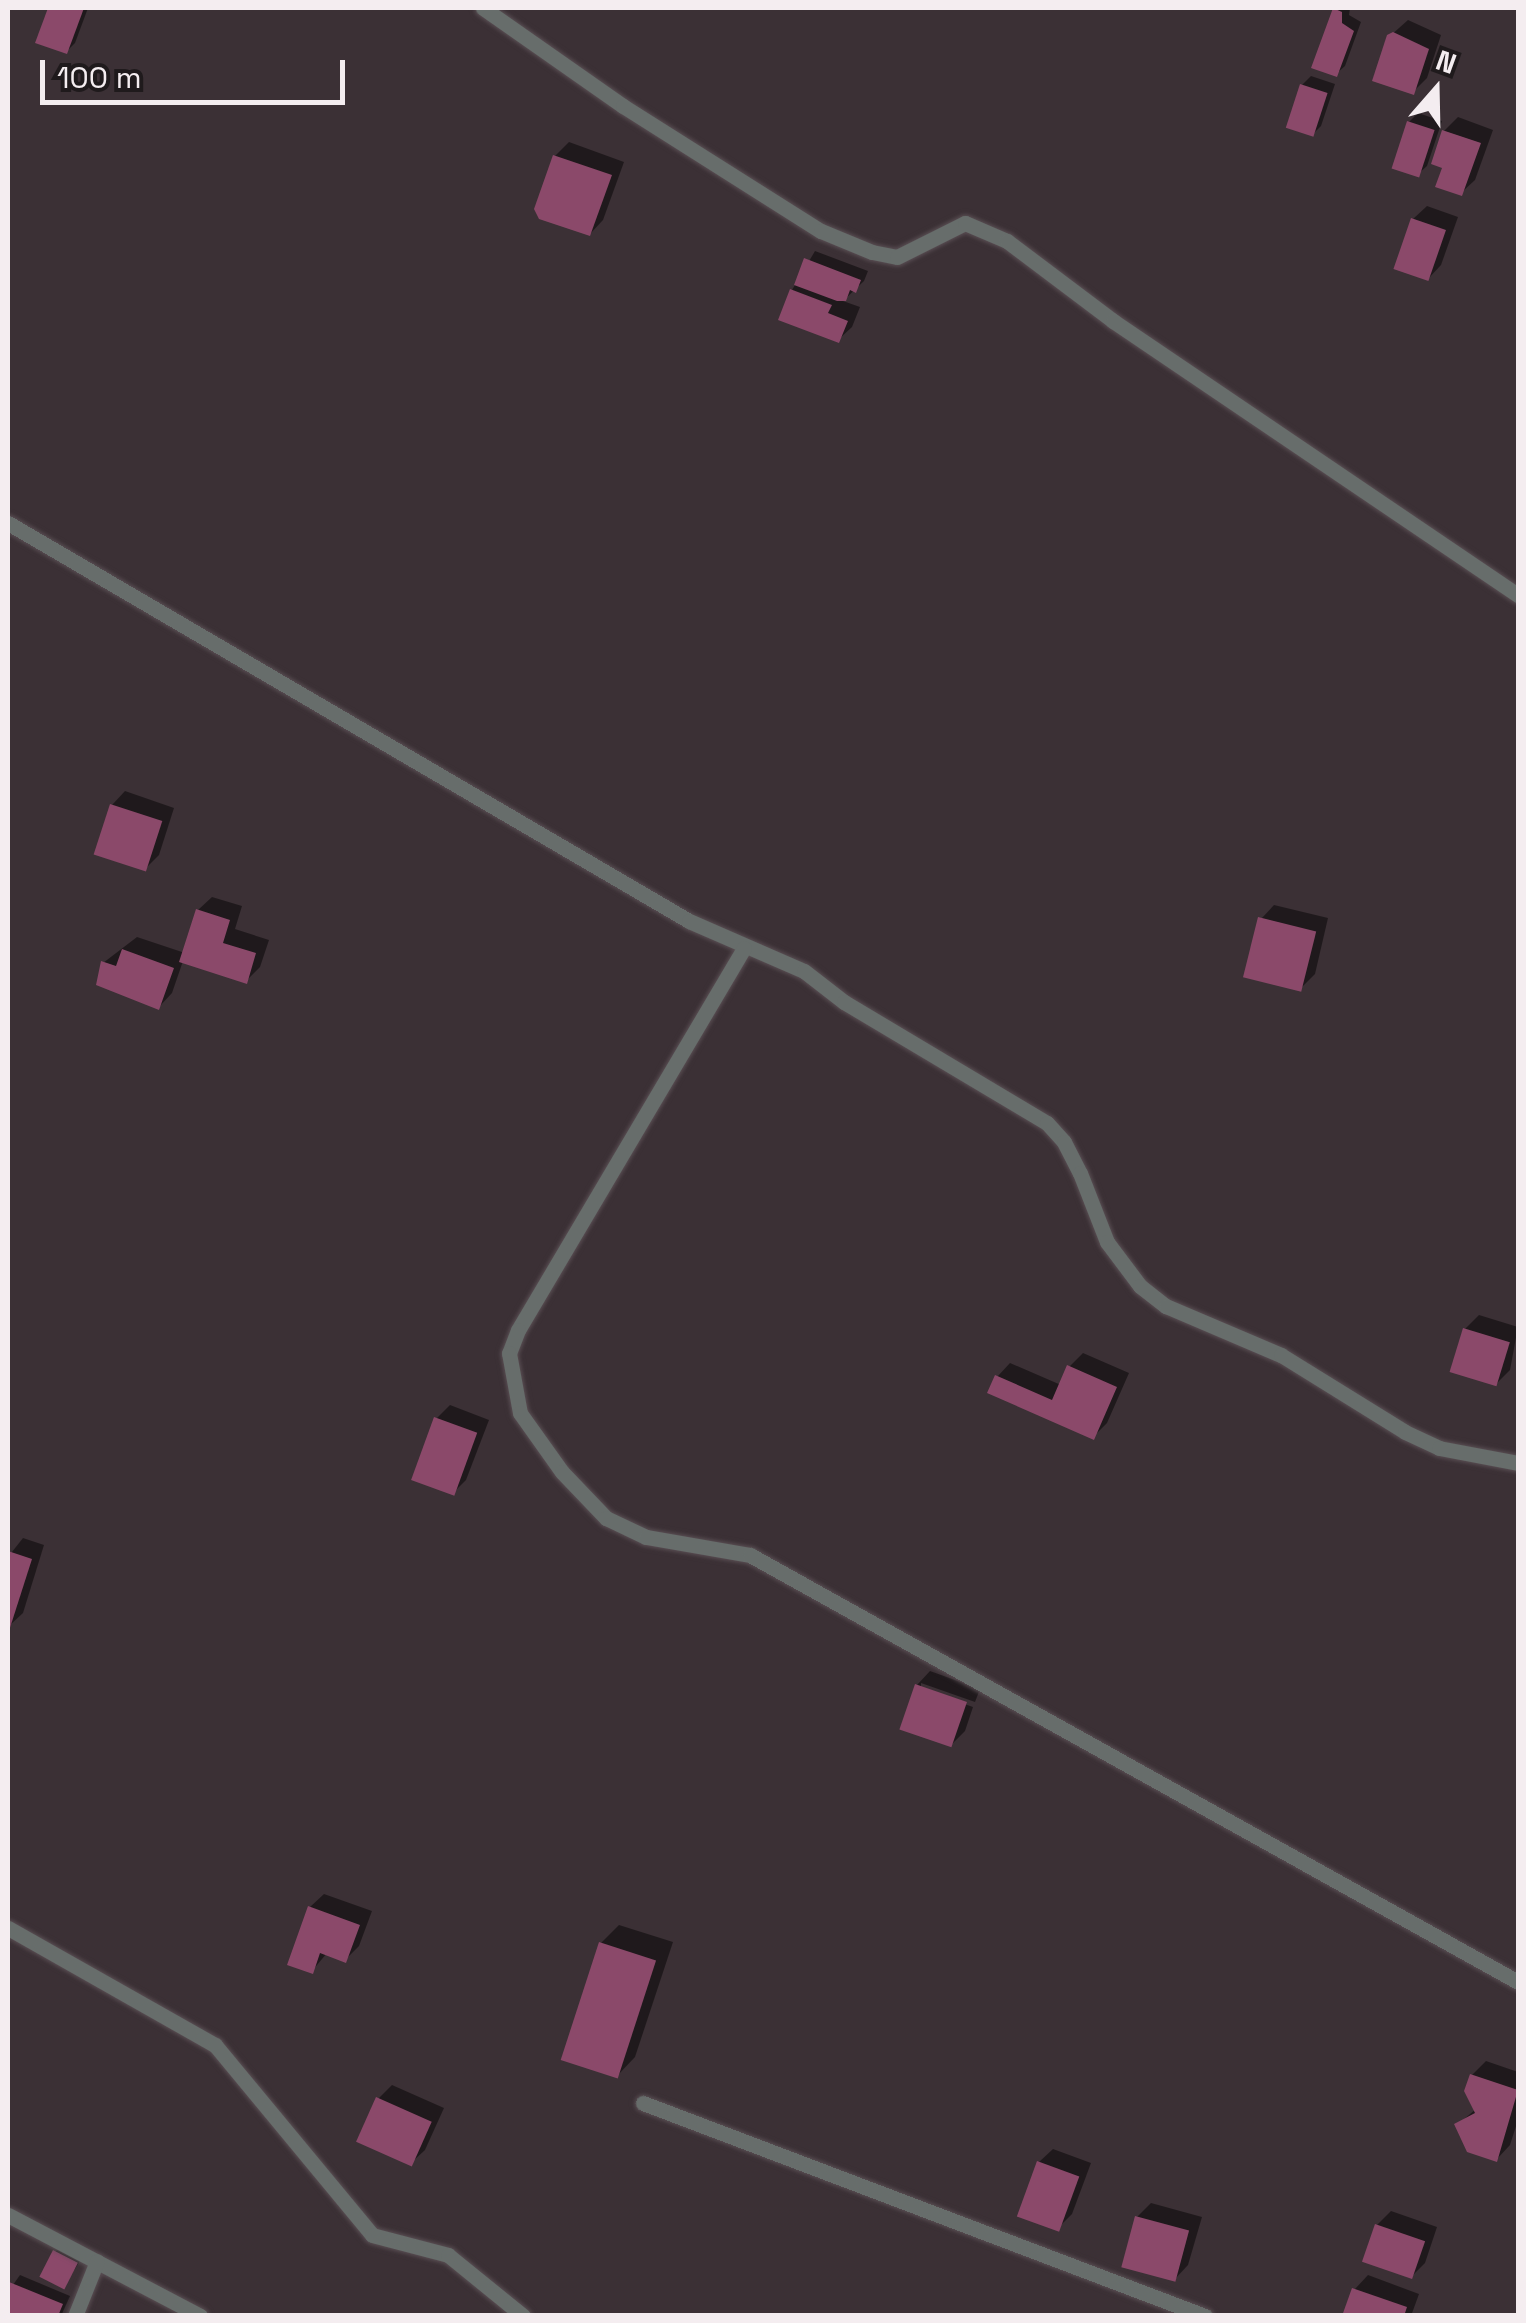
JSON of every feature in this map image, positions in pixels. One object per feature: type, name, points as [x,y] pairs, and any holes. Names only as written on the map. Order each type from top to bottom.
[{"type":"street","points":[[482,8],[623,106],[821,231],[872,252],[897,257],[966,223],[1008,240],[1113,321],[1518,595]]},
{"type":"street","points":[[8,523],[689,921],[804,971],[844,1002],[1046,1124],[1064,1142],[1107,1242],[1140,1286],[1166,1306],[1297,1364],[1404,1432],[1439,1448],[1518,1463]]},
{"type":"street","points":[[744,948],[518,1330],[509,1354],[520,1413],[562,1472],[606,1518],[646,1537],[750,1555],[1518,1982]]},
{"type":"street","points":[[8,1928],[216,2045],[372,2235],[448,2256],[523,2316]]},
{"type":"street","points":[[643,2102],[1205,2316]]},
{"type":"street","points":[[8,2214],[200,2316]]},
{"type":"street","points":[[75,2316],[96,2261]]},
{"type":"building","points":[[48,8],[84,8],[67,54],[35,43]]},
{"type":"building","points":[[1333,8],[1342,12],[1342,23],[1354,31],[1337,77],[1311,68]]},
{"type":"building","points":[[1393,32],[1429,49],[1414,95],[1372,81],[1387,35]]},
{"type":"building","points":[[1300,84],[1328,93],[1313,137],[1286,128]]},
{"type":"building","points":[[1407,121],[1435,130],[1419,178],[1392,169]]},
{"type":"building","points":[[1442,130],[1481,143],[1462,196],[1435,187],[1442,168],[1431,164]]},
{"type":"building","points":[[553,155],[612,175],[590,236],[539,219],[534,209]]},
{"type":"building","points":[[1411,218],[1446,230],[1428,281],[1393,269]]},
{"type":"building","points":[[804,258],[861,280],[856,293],[850,290],[846,301],[837,301],[794,285]]},
{"type":"building","points":[[790,289],[832,305],[828,313],[848,321],[839,343],[778,320]]},
{"type":"building","points":[[110,804],[162,821],[146,871],[94,854]]},
{"type":"building","points":[[196,909],[230,920],[223,943],[256,953],[247,984],[179,962]]},
{"type":"building","points":[[1258,917],[1316,932],[1301,992],[1243,977]]},
{"type":"building","points":[[122,949],[174,968],[159,1010],[96,985],[101,961],[116,966]]},
{"type":"building","points":[[1463,1328],[1510,1342],[1496,1386],[1450,1372]]},
{"type":"building","points":[[1067,1365],[1117,1387],[1094,1440],[987,1393],[995,1375],[1052,1400]]},
{"type":"building","points":[[434,1417],[477,1433],[454,1496],[411,1480]]},
{"type":"building","points":[[8,1551],[32,1559],[8,1634]]},
{"type":"building","points":[[915,1684],[967,1702],[951,1747],[899,1729]]},
{"type":"building","points":[[308,1906],[360,1925],[346,1963],[320,1953],[313,1974],[287,1965]]},
{"type":"building","points":[[599,1942],[656,1961],[618,2078],[561,2060]]},
{"type":"building","points":[[1470,2074],[1518,2090],[1497,2162],[1467,2152],[1454,2124],[1475,2113],[1464,2091]]},
{"type":"building","points":[[376,2097],[432,2122],[412,2167],[356,2142]]},
{"type":"building","points":[[1037,2161],[1079,2176],[1059,2232],[1017,2216]]},
{"type":"building","points":[[1135,2216],[1189,2230],[1175,2282],[1121,2267]]},
{"type":"building","points":[[1375,2224],[1425,2241],[1412,2279],[1362,2262]]},
{"type":"building","points":[[53,2250],[78,2263],[64,2289],[39,2277]]},
{"type":"building","points":[[9,2282],[63,2304],[58,2316],[8,2314]]},
{"type":"building","points":[[1352,2288],[1407,2307],[1404,2316],[1342,2316]]}]
